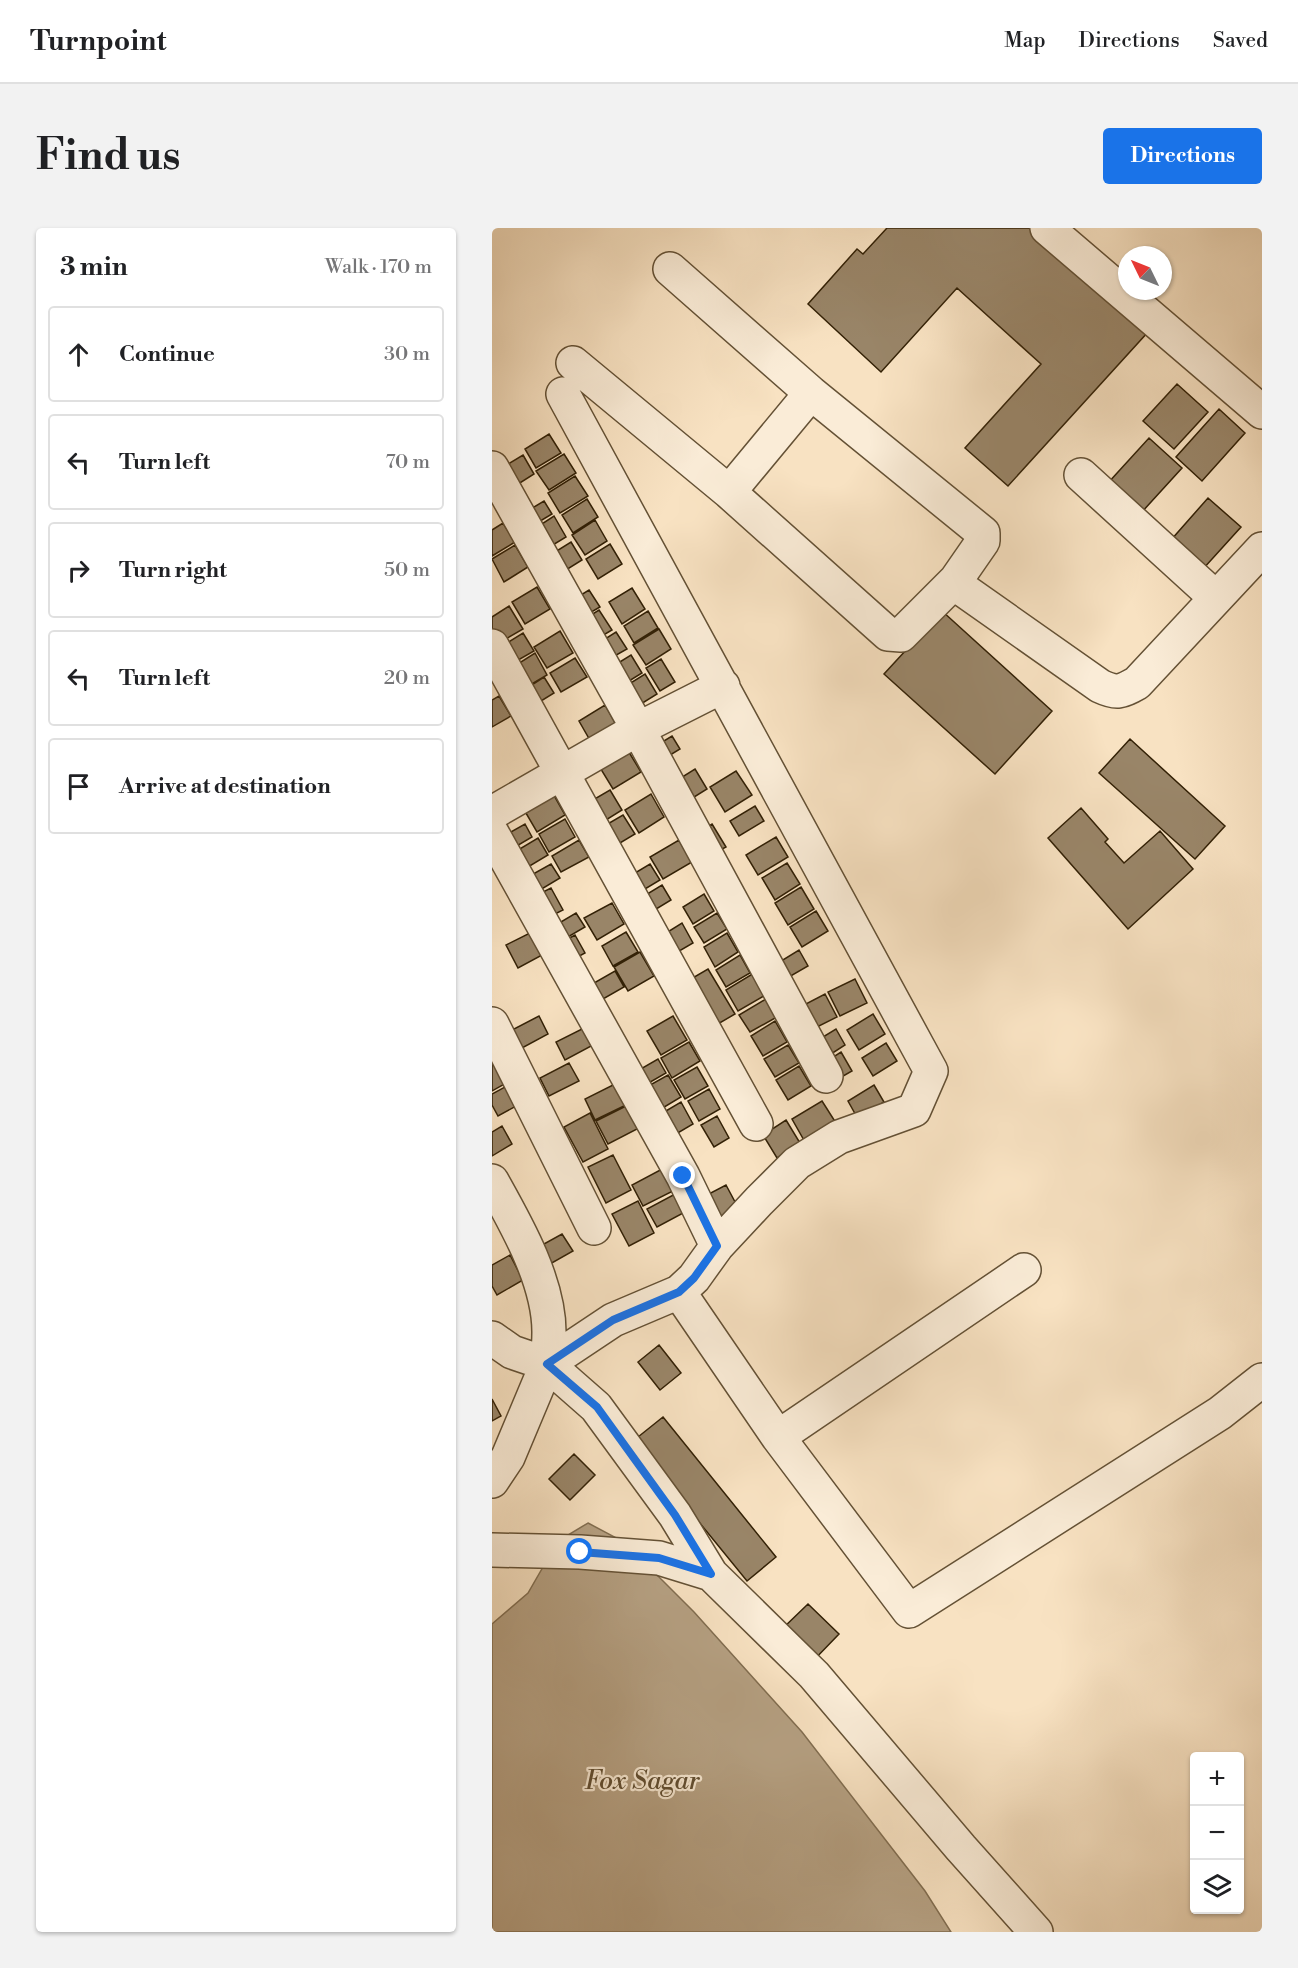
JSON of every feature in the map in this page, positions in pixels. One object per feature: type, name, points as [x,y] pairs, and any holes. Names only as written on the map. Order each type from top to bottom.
[{"type":"street","points":[[1047,228],[1262,412]]},
{"type":"street","points":[[573,363],[729,492],[888,634],[901,634],[956,580],[983,541],[983,533],[811,393],[670,269]]},
{"type":"street","points":[[729,492],[811,393]]},
{"type":"street","points":[[547,1364],[613,1320],[679,1292],[694,1278],[717,1246],[797,1163],[839,1137],[914,1110],[931,1071],[563,394]]},
{"type":"street","points":[[492,468],[638,729],[826,1076]]},
{"type":"street","points":[[1081,475],[1216,598]]},
{"type":"street","points":[[956,580],[965,591],[1100,686],[1113,692],[1123,691],[1137,683],[1262,549]]},
{"type":"street","points":[[492,646],[756,1124]]},
{"type":"street","points":[[492,813],[638,729],[723,686]]},
{"type":"street","points":[[492,833],[683,1176],[717,1246]]},
{"type":"street","points":[[492,1024],[594,1228]]},
{"type":"street","points":[[492,1181],[528,1251],[544,1296],[549,1330],[547,1364],[508,1457],[492,1481]]},
{"type":"street","points":[[778,1437],[1024,1270]]},
{"type":"street","points":[[679,1292],[778,1437],[909,1611],[1220,1413],[1262,1380]]},
{"type":"street","points":[[492,1338],[512,1352],[547,1364],[597,1407],[675,1515],[711,1574],[814,1675],[961,1848],[1036,1932]]},
{"type":"street","points":[[492,1550],[580,1552],[659,1558],[711,1574]]},
{"type":"water","name":"Fox Sagar","points":[[588,1523],[624,1542],[694,1612],[802,1732],[925,1891],[951,1932],[492,1932],[492,1624],[528,1593],[558,1541]]},
{"type":"building","points":[[887,228],[1033,228],[1148,332],[1008,486],[965,448],[1041,364],[957,288],[881,372],[808,304],[857,249],[863,254]]},
{"type":"building","points":[[1177,384],[1208,412],[1174,449],[1143,421]]},
{"type":"building","points":[[1219,409],[1245,433],[1202,481],[1176,457]]},
{"type":"building","points":[[549,434],[561,453],[536,468],[525,449]]},
{"type":"building","points":[[1149,438],[1182,468],[1141,513],[1108,483]]},
{"type":"building","points":[[564,454],[576,473],[549,490],[536,471]]},
{"type":"building","points":[[523,455],[534,474],[512,488],[500,469]]},
{"type":"building","points":[[575,476],[588,496],[560,513],[548,493]]},
{"type":"building","points":[[1208,498],[1241,527],[1203,569],[1171,540]]},
{"type":"building","points":[[587,499],[598,517],[573,533],[562,515]]},
{"type":"building","points":[[544,501],[552,514],[532,526],[524,513]]},
{"type":"building","points":[[554,516],[566,537],[543,551],[531,531]]},
{"type":"building","points":[[595,520],[607,541],[585,555],[572,535]]},
{"type":"building","points":[[503,523],[515,542],[492,556],[492,530]]},
{"type":"building","points":[[571,542],[582,560],[558,575],[547,557]]},
{"type":"building","points":[[610,544],[622,564],[598,579],[586,559]]},
{"type":"building","points":[[515,545],[528,567],[504,582],[492,559]]},
{"type":"building","points":[[537,587],[550,609],[525,624],[512,602]]},
{"type":"building","points":[[632,588],[645,609],[622,624],[609,602]]},
{"type":"building","points":[[589,590],[600,607],[581,618],[571,601]]},
{"type":"building","points":[[509,606],[523,629],[497,644],[492,635],[492,617]]},
{"type":"building","points":[[599,610],[612,630],[595,640],[583,620]]},
{"type":"building","points":[[648,611],[658,628],[634,643],[624,626]]},
{"type":"building","points":[[942,611],[1052,711],[995,774],[884,674]]},
{"type":"building","points":[[659,629],[671,649],[646,665],[633,645]]},
{"type":"building","points":[[560,631],[573,653],[547,668],[534,647]]},
{"type":"building","points":[[616,632],[627,649],[604,662],[594,646]]},
{"type":"building","points":[[523,633],[534,651],[513,663],[502,646]]},
{"type":"building","points":[[535,653],[547,675],[525,688],[513,667]]},
{"type":"building","points":[[631,655],[642,673],[621,686],[610,668]]},
{"type":"building","points":[[575,658],[587,677],[561,692],[550,673]]},
{"type":"building","points":[[661,659],[675,682],[660,691],[646,668]]},
{"type":"building","points":[[645,674],[657,694],[633,709],[621,689]]},
{"type":"building","points":[[544,677],[554,693],[533,706],[524,690]]},
{"type":"building","points":[[499,696],[511,716],[492,727],[492,700]]},
{"type":"building","points":[[605,705],[617,726],[591,742],[579,721]]},
{"type":"building","points":[[672,736],[680,749],[662,760],[654,747]]},
{"type":"building","points":[[1130,739],[1225,826],[1195,859],[1099,773]]},
{"type":"building","points":[[627,749],[641,772],[613,789],[599,766]]},
{"type":"building","points":[[695,769],[707,789],[683,804],[671,784]]},
{"type":"building","points":[[736,771],[752,795],[725,812],[710,787]]},
{"type":"building","points":[[610,790],[622,810],[598,825],[586,804]]},
{"type":"building","points":[[552,792],[565,815],[537,832],[523,808]]},
{"type":"building","points":[[651,794],[664,817],[639,833],[625,810]]},
{"type":"building","points":[[755,806],[764,821],[739,836],[730,821]]},
{"type":"building","points":[[1081,808],[1108,839],[1105,842],[1124,863],[1160,831],[1193,869],[1128,929],[1048,838]]},
{"type":"building","points":[[623,815],[635,834],[610,849],[599,829]]},
{"type":"building","points":[[565,819],[575,837],[549,852],[539,834]]},
{"type":"building","points":[[525,824],[532,837],[510,850],[502,837]]},
{"type":"building","points":[[712,824],[726,847],[715,853],[701,831]]},
{"type":"building","points":[[776,837],[788,857],[758,875],[746,855]]},
{"type":"building","points":[[538,838],[548,855],[523,870],[513,853]]},
{"type":"building","points":[[579,840],[589,857],[561,872],[552,856]]},
{"type":"building","points":[[679,840],[692,862],[663,879],[650,857]]},
{"type":"building","points":[[787,863],[800,884],[775,900],[762,878]]},
{"type":"building","points":[[551,864],[560,878],[535,893],[526,878]]},
{"type":"building","points":[[650,864],[660,880],[635,895],[625,879]]},
{"type":"building","points":[[662,885],[671,900],[648,914],[639,899]]},
{"type":"building","points":[[801,887],[814,909],[788,925],[775,903]]},
{"type":"building","points":[[551,888],[563,910],[549,917],[537,895]]},
{"type":"building","points":[[704,894],[714,911],[693,924],[683,907]]},
{"type":"building","points":[[612,903],[624,924],[597,940],[584,918]]},
{"type":"building","points":[[816,911],[828,931],[802,947],[790,927]]},
{"type":"building","points":[[576,913],[585,927],[561,941],[554,926]]},
{"type":"building","points":[[717,913],[727,929],[704,943],[694,927]]},
{"type":"building","points":[[682,923],[693,943],[669,957],[658,938]]},
{"type":"building","points":[[532,932],[544,954],[518,968],[506,945]]},
{"type":"building","points":[[626,932],[638,952],[613,966],[602,946]]},
{"type":"building","points":[[727,933],[738,952],[715,967],[704,947]]},
{"type":"building","points":[[575,935],[585,953],[574,959],[564,941]]},
{"type":"building","points":[[799,950],[808,966],[782,981],[773,966]]},
{"type":"building","points":[[640,952],[654,976],[628,991],[614,967]]},
{"type":"building","points":[[740,955],[750,973],[726,987],[716,970]]},
{"type":"building","points":[[708,969],[735,1014],[711,1028],[684,983]]},
{"type":"building","points":[[615,971],[624,987],[596,1003],[587,987]]},
{"type":"building","points":[[754,973],[767,994],[738,1011],[726,990]]},
{"type":"building","points":[[855,979],[867,1003],[840,1016],[828,992]]},
{"type":"building","points":[[825,994],[837,1017],[811,1030],[800,1007]]},
{"type":"building","points":[[766,999],[777,1017],[750,1032],[739,1015]]},
{"type":"building","points":[[873,1014],[885,1034],[859,1050],[847,1030]]},
{"type":"building","points":[[539,1016],[548,1034],[522,1048],[512,1030]]},
{"type":"building","points":[[673,1016],[687,1040],[661,1055],[647,1031]]},
{"type":"building","points":[[775,1021],[787,1042],[763,1056],[751,1036]]},
{"type":"building","points":[[586,1027],[595,1044],[565,1060],[556,1042]]},
{"type":"building","points":[[836,1029],[845,1045],[828,1056],[818,1040]]},
{"type":"building","points":[[689,1042],[700,1061],[672,1078],[661,1058]]},
{"type":"building","points":[[886,1043],[897,1061],[873,1076],[862,1058]]},
{"type":"building","points":[[788,1045],[799,1063],[775,1077],[764,1059]]},
{"type":"building","points":[[841,1052],[852,1071],[838,1079],[827,1061]]},
{"type":"building","points":[[503,1059],[515,1078],[492,1091],[492,1065]]},
{"type":"building","points":[[658,1059],[666,1073],[640,1088],[632,1074]]},
{"type":"building","points":[[569,1063],[579,1081],[549,1096],[540,1078]]},
{"type":"building","points":[[799,1066],[811,1086],[788,1100],[776,1080]]},
{"type":"building","points":[[697,1067],[708,1086],[685,1099],[674,1080]]},
{"type":"building","points":[[668,1075],[681,1097],[656,1112],[643,1089]]},
{"type":"building","points":[[516,1081],[527,1100],[498,1116],[492,1105],[492,1094]]},
{"type":"building","points":[[615,1084],[626,1105],[595,1120],[585,1099]]},
{"type":"building","points":[[874,1085],[884,1102],[858,1119],[848,1101]]},
{"type":"building","points":[[709,1089],[720,1109],[699,1121],[688,1101]]},
{"type":"building","points":[[822,1101],[836,1123],[805,1142],[792,1119]]},
{"type":"building","points":[[681,1102],[693,1124],[671,1137],[659,1115]]},
{"type":"building","points":[[626,1106],[639,1128],[608,1144],[596,1121]]},
{"type":"building","points":[[590,1113],[608,1149],[583,1162],[564,1127]]},
{"type":"building","points":[[717,1116],[729,1138],[714,1147],[701,1125]]},
{"type":"building","points":[[786,1120],[800,1143],[777,1158],[763,1135]]},
{"type":"building","points":[[502,1126],[512,1144],[492,1156],[492,1132]]},
{"type":"building","points":[[613,1155],[631,1190],[606,1203],[588,1167]]},
{"type":"building","points":[[664,1168],[675,1190],[643,1206],[632,1185]]},
{"type":"building","points":[[726,1185],[742,1215],[719,1227],[703,1197]]},
{"type":"building","points":[[677,1193],[687,1211],[657,1227],[647,1209]]},
{"type":"building","points":[[638,1201],[654,1233],[629,1246],[612,1214]]},
{"type":"building","points":[[562,1234],[573,1251],[543,1268],[533,1250]]},
{"type":"building","points":[[510,1255],[523,1280],[497,1295],[492,1286],[492,1265]]},
{"type":"building","points":[[659,1345],[681,1373],[660,1390],[638,1362]]},
{"type":"building","points":[[492,1399],[501,1416],[492,1421]]},
{"type":"building","points":[[663,1417],[776,1557],[747,1581],[633,1441]]},
{"type":"building","points":[[574,1454],[595,1475],[570,1500],[549,1479]]},
{"type":"building","points":[[808,1604],[839,1634],[812,1662],[781,1630]]},
{"type":"route","points":[[580,1552],[659,1558],[711,1574],[675,1515],[597,1407],[547,1364],[613,1320],[679,1292],[694,1278],[717,1246],[683,1176]]}]
